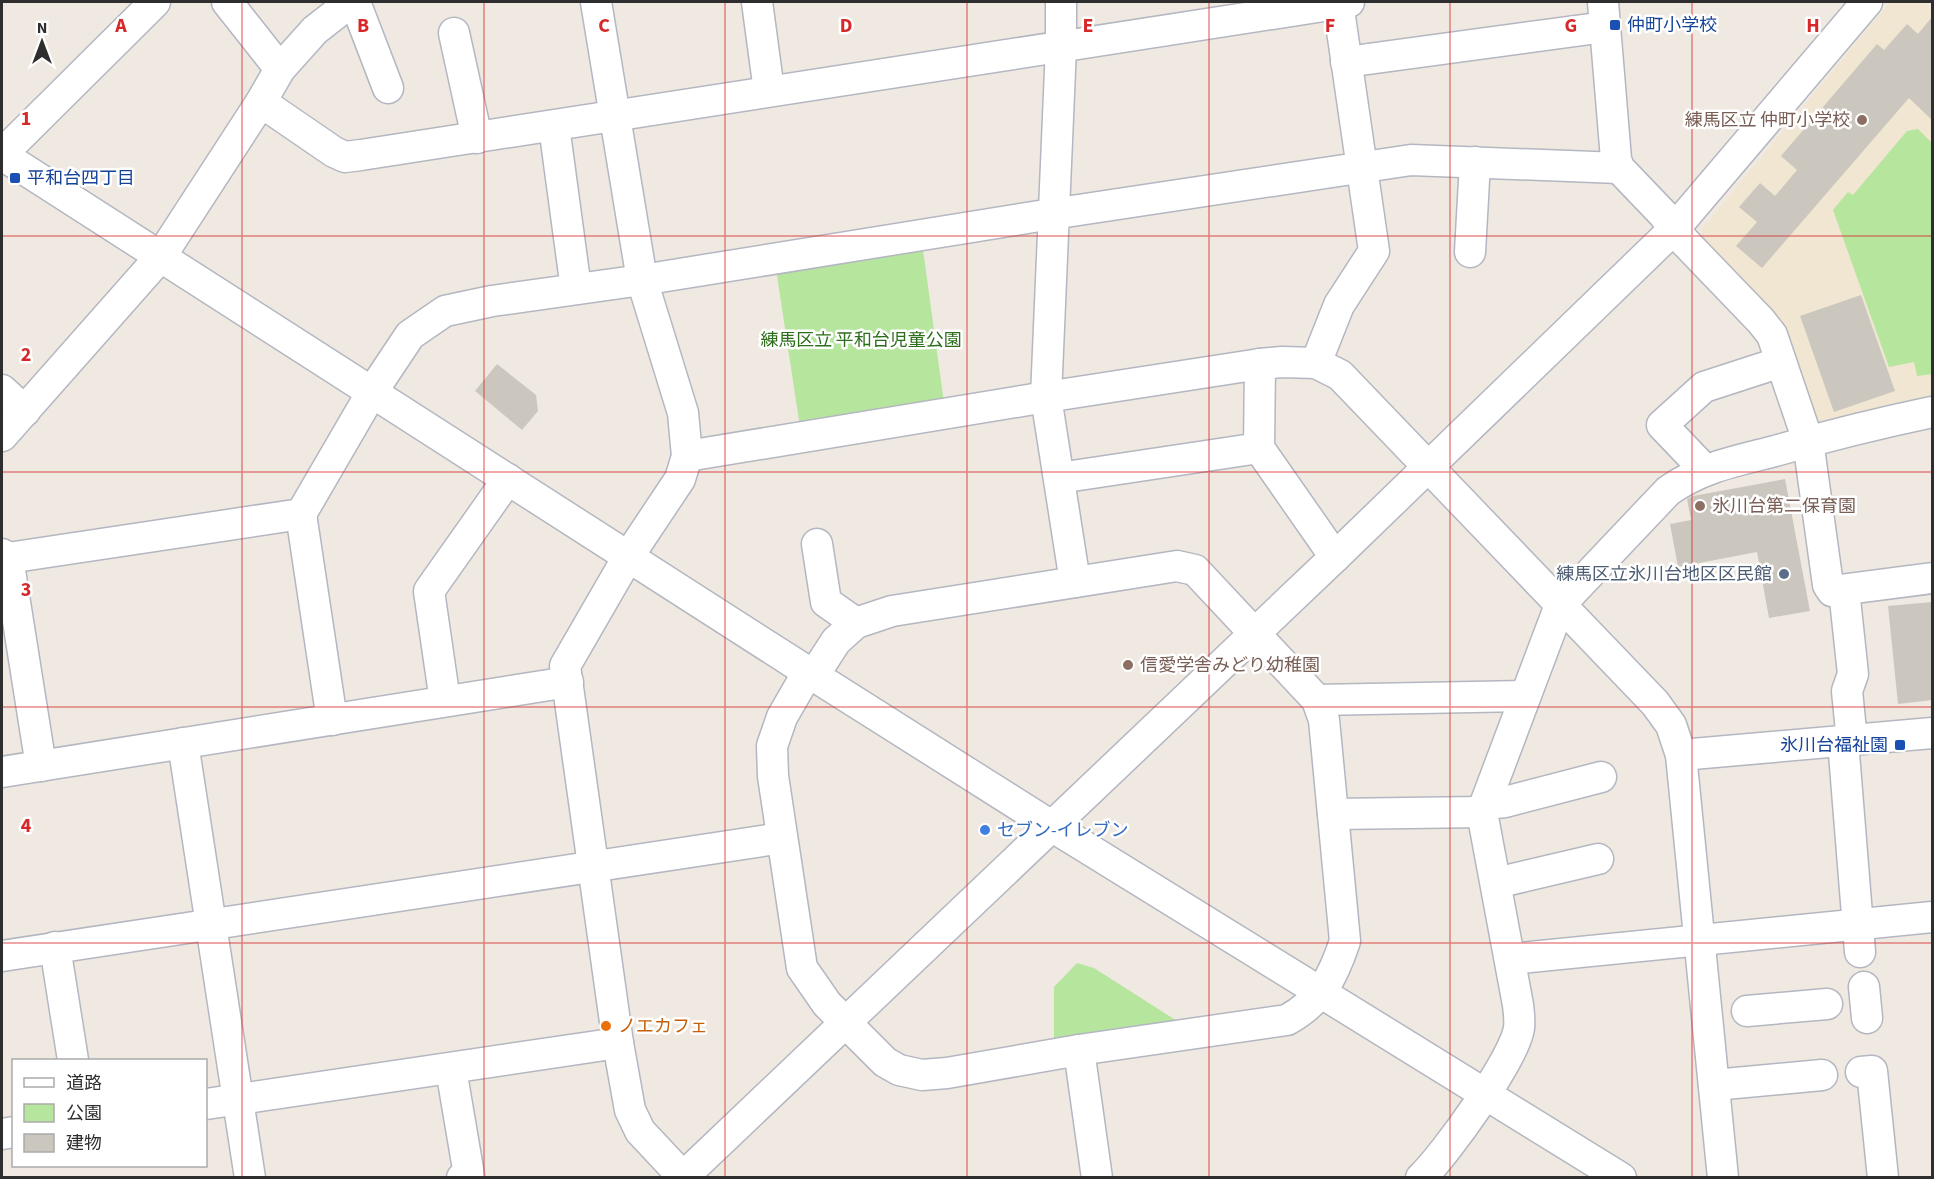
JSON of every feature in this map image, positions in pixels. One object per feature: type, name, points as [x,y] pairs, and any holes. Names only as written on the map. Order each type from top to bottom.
[{"type":"street","points":[[155,2],[2,154],[811,674],[1053,827],[1485,1093],[1601,1173]]},
{"type":"street","points":[[227,2],[280,69]]},
{"type":"street","points":[[2,436],[161,255],[280,69],[315,30],[353,2],[388,88]]},
{"type":"street","points":[[596,2],[642,280],[684,413],[687,456],[680,479],[628,556],[565,666],[618,1043],[630,1110],[640,1131],[683,1177],[1053,827],[1675,228],[1867,2]]},
{"type":"street","points":[[757,2],[769,92]]},
{"type":"street","points":[[1061,2],[1046,397],[1075,582]]},
{"type":"street","points":[[261,102],[334,152],[345,157],[1344,2],[1347,62],[1374,251],[1339,305],[1316,363]]},
{"type":"street","points":[[1347,62],[1604,14],[1616,159],[1619,168],[1772,335],[1808,441],[1828,585],[1832,591],[1932,578]]},
{"type":"street","points":[[454,33],[477,138]]},
{"type":"street","points":[[554,126],[576,289]]},
{"type":"street","points":[[332,720],[301,514],[372,392],[410,335],[445,311],[492,301],[642,280],[1052,214],[1411,160],[1619,168]]},
{"type":"street","points":[[1470,252],[1475,162]]},
{"type":"street","points":[[1705,470],[1662,425],[1704,387],[1781,362]]},
{"type":"street","points":[[687,456],[1260,364],[1316,363],[1340,375],[1664,714],[1677,740],[1681,755],[1699,940],[1728,1013],[1714,1084],[1729,1167]]},
{"type":"street","points":[[1260,364],[1259,448],[1335,557]]},
{"type":"street","points":[[2,390],[25,411]]},
{"type":"street","points":[[1421,1178],[1433,1167],[1485,1093],[1510,1053],[1519,1029],[1518,1005],[1484,808],[1524,696],[1560,605],[1668,491],[1686,478],[1705,470],[1808,441],[1932,412]]},
{"type":"street","points":[[1059,478],[1259,448]]},
{"type":"street","points":[[445,702],[429,591],[508,479]]},
{"type":"street","points":[[41,766],[5,556],[301,514]]},
{"type":"street","points":[[817,544],[826,602],[856,623]]},
{"type":"street","points":[[1177,566],[1195,570],[1317,700],[1324,720],[1345,941],[1335,969],[1306,1009],[1287,1020],[1079,1050],[947,1073],[922,1075],[899,1070],[885,1062],[827,1004],[802,968],[773,776],[772,746],[782,717],[836,641],[856,623],[892,611],[1177,566]]},
{"type":"street","points":[[1844,590],[1853,674],[1847,691],[1847,741],[1859,938]]},
{"type":"street","points":[[2,772],[568,682]]},
{"type":"street","points":[[1317,700],[1524,696]]},
{"type":"street","points":[[1681,755],[1932,733]]},
{"type":"street","points":[[183,743],[250,1178]]},
{"type":"street","points":[[1333,814],[1484,808],[1601,777]]},
{"type":"street","points":[[2,956],[782,838]]},
{"type":"street","points":[[1496,883],[1598,859]]},
{"type":"street","points":[[1510,959],[1699,940],[1859,938],[1932,917]]},
{"type":"street","points":[[55,947],[73,1059]]},
{"type":"street","points":[[1728,1013],[1859,1006]]},
{"type":"street","points":[[207,1104],[618,1043]]},
{"type":"street","points":[[1079,1050],[1097,1178]]},
{"type":"street","points":[[452,1069],[469,1174],[462,1178]]},
{"type":"street","points":[[1861,1072],[1872,1071],[1882,1100],[1877,1159]]},
{"type":"street","points":[[1714,1084],[1822,1075]]},
{"type":"shaded area","name":"練馬区立 仲町小学校","points":[[1890,2],[1925,2],[1932,11],[1932,399],[1817,424],[1703,242],[1702,229]]},
{"type":"green space","points":[[1918,129],[1932,143],[1932,374],[1917,376],[1914,362],[1889,367],[1833,210],[1848,192],[1853,195],[1907,131]]},
{"type":"green space","name":"練馬区立 平和台児童公園","points":[[923,250],[944,403],[800,427],[776,269]]},
{"type":"green space","points":[[1077,963],[1094,968],[1188,1028],[1054,1049],[1054,987]]},
{"type":"building","points":[[1932,17],[1932,120],[1909,98],[1762,268],[1736,246],[1757,222],[1739,207],[1760,183],[1775,196],[1797,170],[1781,156],[1877,44],[1884,50],[1907,24],[1918,34]]},
{"type":"building","points":[[1861,295],[1895,391],[1834,412],[1800,316]]},
{"type":"building","points":[[497,364],[536,395],[538,411],[522,430],[475,391]]},
{"type":"building","points":[[1785,479],[1810,611],[1769,618],[1757,552],[1678,567],[1670,524],[1691,520],[1687,499],[1693,496]]},
{"type":"building","points":[[1932,602],[1932,700],[1898,704],[1888,606]]},
{"type":"place","name":"仲町小学校","points":[[1615,25]]},
{"type":"place","name":"練馬区立 仲町小学校","points":[[1862,120]]},
{"type":"place","name":"平和台四丁目","points":[[15,178]]},
{"type":"place","name":"氷川台第二保育園","points":[[1700,506]]},
{"type":"place","name":"練馬区立氷川台地区区民館","points":[[1784,574]]},
{"type":"place","name":"信愛学舎みどり幼稚園","points":[[1128,665]]},
{"type":"place","name":"氷川台福祉園","points":[[1900,745]]},
{"type":"place","name":"セブン-イレブン","points":[[985,830]]},
{"type":"place","name":"ノエカフェ","points":[[606,1026]]}]
